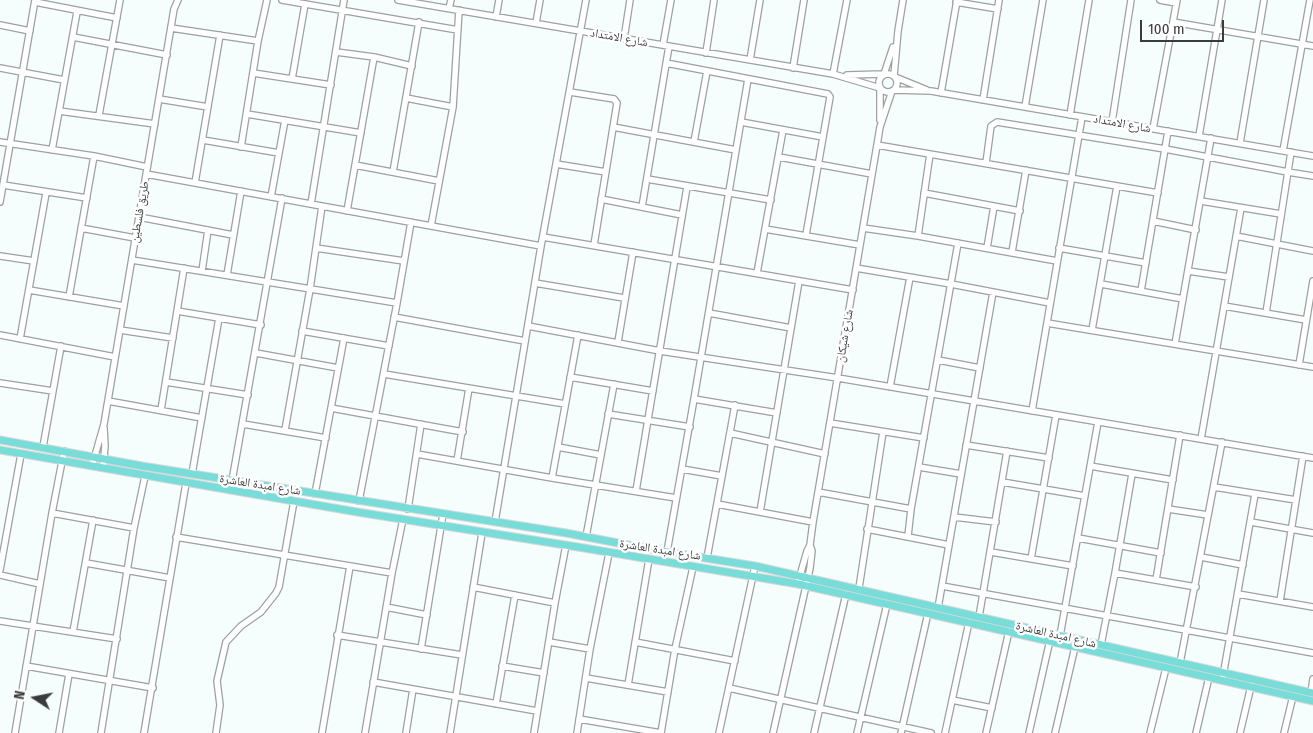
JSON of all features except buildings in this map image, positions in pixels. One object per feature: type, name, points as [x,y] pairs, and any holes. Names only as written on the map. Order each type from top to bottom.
[{"type":"main road","name":"شارع امبدة العاشرة","points":[[0,440],[232,481],[495,522],[756,566],[859,588],[1100,645],[1166,668],[1209,677],[1223,677],[1312,693]]},
{"type":"main road","name":"شارع امبدة العاشرة","points":[[0,450],[482,533],[566,545],[798,584],[1075,647],[1180,663],[1251,686],[1313,701]]},
{"type":"main road","points":[[596,550],[598,540]]},
{"type":"street","points":[[99,115],[120,0]]},
{"type":"street","name":"طريق فلسطين","points":[[92,466],[104,424],[176,0]]},
{"type":"street","points":[[241,147],[266,0]]},
{"type":"street","points":[[282,0],[458,30]]},
{"type":"street","points":[[311,204],[344,0]]},
{"type":"street","name":"شارع الامتداد","points":[[398,0],[833,74],[880,88]]},
{"type":"street","points":[[449,8],[451,0]]},
{"type":"street","points":[[496,17],[499,0]]},
{"type":"street","points":[[536,23],[540,0]]},
{"type":"street","points":[[495,522],[541,246],[586,0]]},
{"type":"street","points":[[624,38],[630,0]]},
{"type":"street","points":[[642,207],[666,63],[671,0]]},
{"type":"street","points":[[706,53],[714,0]]},
{"type":"street","points":[[750,60],[760,0]]},
{"type":"street","points":[[793,68],[804,0]]},
{"type":"street","points":[[833,74],[847,0]]},
{"type":"street","points":[[898,31],[884,74],[878,80],[880,88],[885,92],[893,90],[896,85],[898,31],[903,0]]},
{"type":"street","points":[[984,100],[1000,0]]},
{"type":"street","points":[[1025,107],[1043,0]]},
{"type":"street","points":[[1070,115],[1088,0]]},
{"type":"street","points":[[1112,122],[1131,0]]},
{"type":"street","points":[[1153,129],[1176,1],[1160,0]]},
{"type":"street","points":[[1199,136],[1222,0]]},
{"type":"street","points":[[1240,143],[1264,0]]},
{"type":"street","points":[[1283,151],[1310,0]]},
{"type":"street","points":[[0,202],[35,1],[77,12],[117,18]]},
{"type":"street","points":[[942,93],[956,1],[998,9]]},
{"type":"street","points":[[292,79],[305,4]]},
{"type":"street","points":[[431,226],[453,107],[459,10]]},
{"type":"street","points":[[52,150],[77,12]]},
{"type":"street","points":[[393,172],[418,22]]},
{"type":"street","points":[[1173,22],[1313,46]]},
{"type":"street","points":[[0,25],[30,31]]},
{"type":"street","points":[[171,28],[258,41]]},
{"type":"street","points":[[195,183],[220,35]]},
{"type":"street","points":[[73,37],[167,55]]},
{"type":"street","points":[[336,52],[374,57],[412,66]]},
{"type":"street","points":[[347,210],[374,57]]},
{"type":"street","points":[[666,63],[828,94],[830,97],[806,235]]},
{"type":"street","points":[[0,68],[64,80]]},
{"type":"street","points":[[694,142],[707,71]]},
{"type":"street","points":[[253,73],[331,85]]},
{"type":"street","points":[[884,74],[889,73],[895,77]]},
{"type":"street","name":"شارع الامتداد","points":[[840,76],[884,74]]},
{"type":"street","name":"شارع الامتداد","points":[[895,77],[931,92]]},
{"type":"street","points":[[667,552],[690,427],[748,78]]},
{"type":"street","name":"شارع شيكان","points":[[798,584],[810,545],[878,145],[880,88]]},
{"type":"street","name":"شارع الامتداد","points":[[893,90],[942,93],[1313,156]]},
{"type":"street","name":"شارع شيكان","points":[[880,127],[893,90]]},
{"type":"street","points":[[570,92],[616,100],[594,245]]},
{"type":"street","points":[[406,98],[453,107]]},
{"type":"street","points":[[159,99],[208,107]]},
{"type":"street","points":[[59,111],[155,124]]},
{"type":"street","points":[[247,114],[360,133]]},
{"type":"street","points":[[1032,410],[1082,117]]},
{"type":"street","points":[[271,197],[285,120]]},
{"type":"street","points":[[741,122],[823,138]]},
{"type":"street","points":[[986,163],[992,126],[997,122],[1166,149],[1313,176]]},
{"type":"street","points":[[613,128],[736,150]]},
{"type":"street","points":[[757,273],[783,130]]},
{"type":"street","points":[[1141,291],[1168,131]]},
{"type":"street","points":[[1176,344],[1211,138]]},
{"type":"street","points":[[203,140],[279,153]]},
{"type":"street","points":[[0,142],[148,166]]},
{"type":"street","points":[[878,145],[1158,193]]},
{"type":"street","points":[[1266,313],[1291,152]]},
{"type":"street","points":[[918,236],[930,154]]},
{"type":"street","points":[[69,297],[94,156]]},
{"type":"street","points":[[779,157],[872,174]]},
{"type":"street","points":[[556,164],[606,172]]},
{"type":"street","points":[[355,165],[439,181]]},
{"type":"street","points":[[1012,252],[1026,170]]},
{"type":"street","points":[[146,174],[541,246]]},
{"type":"street","points":[[647,179],[771,200]]},
{"type":"street","points":[[3,185],[86,198]]},
{"type":"street","points":[[636,491],[687,186]]},
{"type":"street","points":[[1092,330],[1117,186]]},
{"type":"street","points":[[227,275],[241,191]]},
{"type":"street","points":[[20,338],[46,193]]},
{"type":"street","points":[[924,193],[1020,211]]},
{"type":"street","points":[[232,481],[282,198]]},
{"type":"street","points":[[601,199],[682,215]]},
{"type":"street","points":[[1201,201],[1281,214]]},
{"type":"street","points":[[285,430],[310,289],[322,206]]},
{"type":"street","points":[[987,248],[994,206]]},
{"type":"street","points":[[1201,439],[1241,208]]},
{"type":"street","points":[[139,217],[233,235]]},
{"type":"street","points":[[1153,221],[1196,230]]},
{"type":"street","points":[[359,501],[411,222]]},
{"type":"street","points":[[81,228],[135,238]]},
{"type":"street","points":[[765,228],[860,244]]},
{"type":"street","points":[[863,228],[1057,261]]},
{"type":"street","points":[[202,271],[208,230]]},
{"type":"street","points":[[1236,236],[1313,251]]},
{"type":"street","points":[[543,237],[853,290]]},
{"type":"street","points":[[908,536],[918,467],[958,244]]},
{"type":"street","points":[[316,248],[404,262]]},
{"type":"street","points":[[1059,248],[1146,263]]},
{"type":"street","points":[[618,342],[633,252]]},
{"type":"street","points":[[0,256],[34,261]]},
{"type":"street","points":[[132,260],[397,303]]},
{"type":"street","points":[[161,410],[184,268]]},
{"type":"street","points":[[856,268],[1050,303]]},
{"type":"street","points":[[1188,271],[1229,277]]},
{"type":"street","points":[[890,387],[910,277]]},
{"type":"street","points":[[1299,365],[1313,280]]},
{"type":"street","points":[[760,512],[799,281]]},
{"type":"street","points":[[535,283],[624,298]]},
{"type":"street","points":[[1100,284],[1184,299]]},
{"type":"street","points":[[29,290],[124,306]]},
{"type":"street","points":[[938,608],[993,292]]},
{"type":"street","points":[[1224,306],[1306,320]]},
{"type":"street","points":[[177,311],[261,325]]},
{"type":"street","points":[[709,313],[791,328]]},
{"type":"street","points":[[394,317],[525,341]]},
{"type":"street","points":[[192,474],[219,318]]},
{"type":"street","points":[[1047,323],[1313,367]]},
{"type":"street","points":[[528,326],[660,351],[838,378],[1313,458]]},
{"type":"street","points":[[120,330],[173,338]]},
{"type":"street","points":[[302,331],[389,346]]},
{"type":"street","points":[[0,335],[115,357]]},
{"type":"street","points":[[552,478],[578,335]]},
{"type":"street","points":[[315,494],[344,338]]},
{"type":"street","points":[[43,447],[60,346]]},
{"type":"street","points":[[256,353],[338,368]]},
{"type":"street","points":[[938,360],[980,368]]},
{"type":"street","points":[[384,374],[565,404]]},
{"type":"street","points":[[570,378],[653,391]]},
{"type":"street","points":[[166,382],[248,394]]},
{"type":"street","points":[[0,383],[53,392]]},
{"type":"street","points":[[586,537],[614,384]]},
{"type":"street","points":[[458,461],[469,388]]},
{"type":"street","points":[[694,399],[777,413]]},
{"type":"street","points":[[108,401],[202,418]]},
{"type":"street","points":[[707,558],[735,405]]},
{"type":"street","points":[[331,408],[463,432]]},
{"type":"street","points":[[608,414],[690,427]]},
{"type":"street","points":[[1031,559],[1056,415]]},
{"type":"street","points":[[1060,636],[1098,422]]},
{"type":"street","points":[[830,423],[924,438]]},
{"type":"street","name":"طريق فلسطين","points":[[102,468],[104,459],[104,424]]},
{"type":"street","points":[[243,424],[326,438]]},
{"type":"street","points":[[408,509],[421,424]]},
{"type":"street","points":[[859,588],[883,432]]},
{"type":"street","points":[[730,433],[825,454]]},
{"type":"street","points":[[1156,580],[1180,435]]},
{"type":"street","points":[[1180,663],[1188,630],[1222,442]]},
{"type":"street","points":[[966,445],[1049,458]]},
{"type":"street","points":[[558,447],[601,455]]},
{"type":"street","points":[[15,733],[64,451]]},
{"type":"street","points":[[979,617],[1007,451]]},
{"type":"street","points":[[0,570],[21,454]]},
{"type":"street","points":[[417,454],[676,498]]},
{"type":"street","points":[[1280,601],[1303,456]]},
{"type":"street","points":[[1090,466],[1173,480]]},
{"type":"street","points":[[918,467],[961,474]]},
{"type":"street","points":[[682,469],[722,476]]},
{"type":"street","points":[[1100,645],[1115,573],[1132,474]]},
{"type":"street","points":[[101,733],[134,528],[145,476]]},
{"type":"street","points":[[1002,482],[1085,496]]},
{"type":"street","points":[[144,733],[186,483]]},
{"type":"street","points":[[1214,487],[1296,500]]},
{"type":"street","points":[[818,492],[911,509]]},
{"type":"street","points":[[1223,677],[1255,494]]},
{"type":"street","points":[[216,733],[220,705],[217,681],[226,642],[241,626],[261,612],[279,587],[294,501]]},
{"type":"street","points":[[717,504],[813,522]]},
{"type":"street","points":[[1168,509],[1208,515]]},
{"type":"street","points":[[52,513],[134,528]]},
{"type":"street","points":[[421,649],[443,514]]},
{"type":"street","points":[[954,516],[996,522]]},
{"type":"street","points":[[365,733],[403,519]]},
{"type":"street","points":[[73,632],[93,520]]},
{"type":"street","points":[[1251,522],[1313,534]]},
{"type":"street","points":[[867,529],[950,545]]},
{"type":"street","points":[[450,733],[482,533]]},
{"type":"street","points":[[176,536],[392,573]]},
{"type":"street","points":[[1078,538],[1161,553]]},
{"type":"street","points":[[534,733],[566,545]]},
{"type":"street","name":"شارع شيكان","points":[[773,733],[807,586],[812,559],[810,545]]},
{"type":"street","points":[[577,733],[590,649],[609,552]]},
{"type":"street","points":[[990,552],[1073,566]]},
{"type":"street","points":[[1201,557],[1244,565]]},
{"type":"street","points":[[628,685],[649,559]]},
{"type":"street","points":[[86,563],[170,578]]},
{"type":"street","points":[[322,733],[350,566]]},
{"type":"street","points":[[719,733],[756,566]]},
{"type":"street","points":[[579,719],[661,733],[692,567]]},
{"type":"street","points":[[1115,573],[1196,587]]},
{"type":"street","points":[[0,575],[40,584]]},
{"type":"street","points":[[942,586],[1313,653]]},
{"type":"street","points":[[473,588],[555,603]]},
{"type":"street","points":[[814,733],[846,594]]},
{"type":"street","points":[[1238,594],[1313,607]]},
{"type":"street","points":[[496,704],[515,596]]},
{"type":"street","points":[[858,733],[886,604]]},
{"type":"street","points":[[386,607],[427,615]]},
{"type":"street","points":[[902,730],[928,613]]},
{"type":"street","points":[[0,620],[117,640]]},
{"type":"street","points":[[945,733],[969,622]]},
{"type":"street","points":[[986,733],[1008,631]]},
{"type":"street","points":[[337,635],[462,655]]},
{"type":"street","points":[[1029,733],[1050,640]]},
{"type":"street","points":[[549,642],[590,649]]},
{"type":"street","points":[[635,642],[735,661]]},
{"type":"street","points":[[1055,733],[1075,647]]},
{"type":"street","points":[[26,666],[153,688]]},
{"type":"street","points":[[502,666],[544,673]]},
{"type":"street","points":[[1150,733],[1166,668]]},
{"type":"street","points":[[59,733],[69,674]]},
{"type":"street","points":[[1196,733],[1209,677]]},
{"type":"street","points":[[586,678],[668,692]]},
{"type":"street","points":[[1312,693],[1313,679]]},
{"type":"street","points":[[373,682],[537,711]]},
{"type":"street","points":[[1240,733],[1251,686]]},
{"type":"street","points":[[729,688],[781,698],[902,730],[931,733]]},
{"type":"street","points":[[406,733],[413,689]]},
{"type":"street","points":[[1284,733],[1293,696]]},
{"type":"street","points":[[952,700],[992,708]]},
{"type":"street","points":[[619,733],[620,726]]}]
